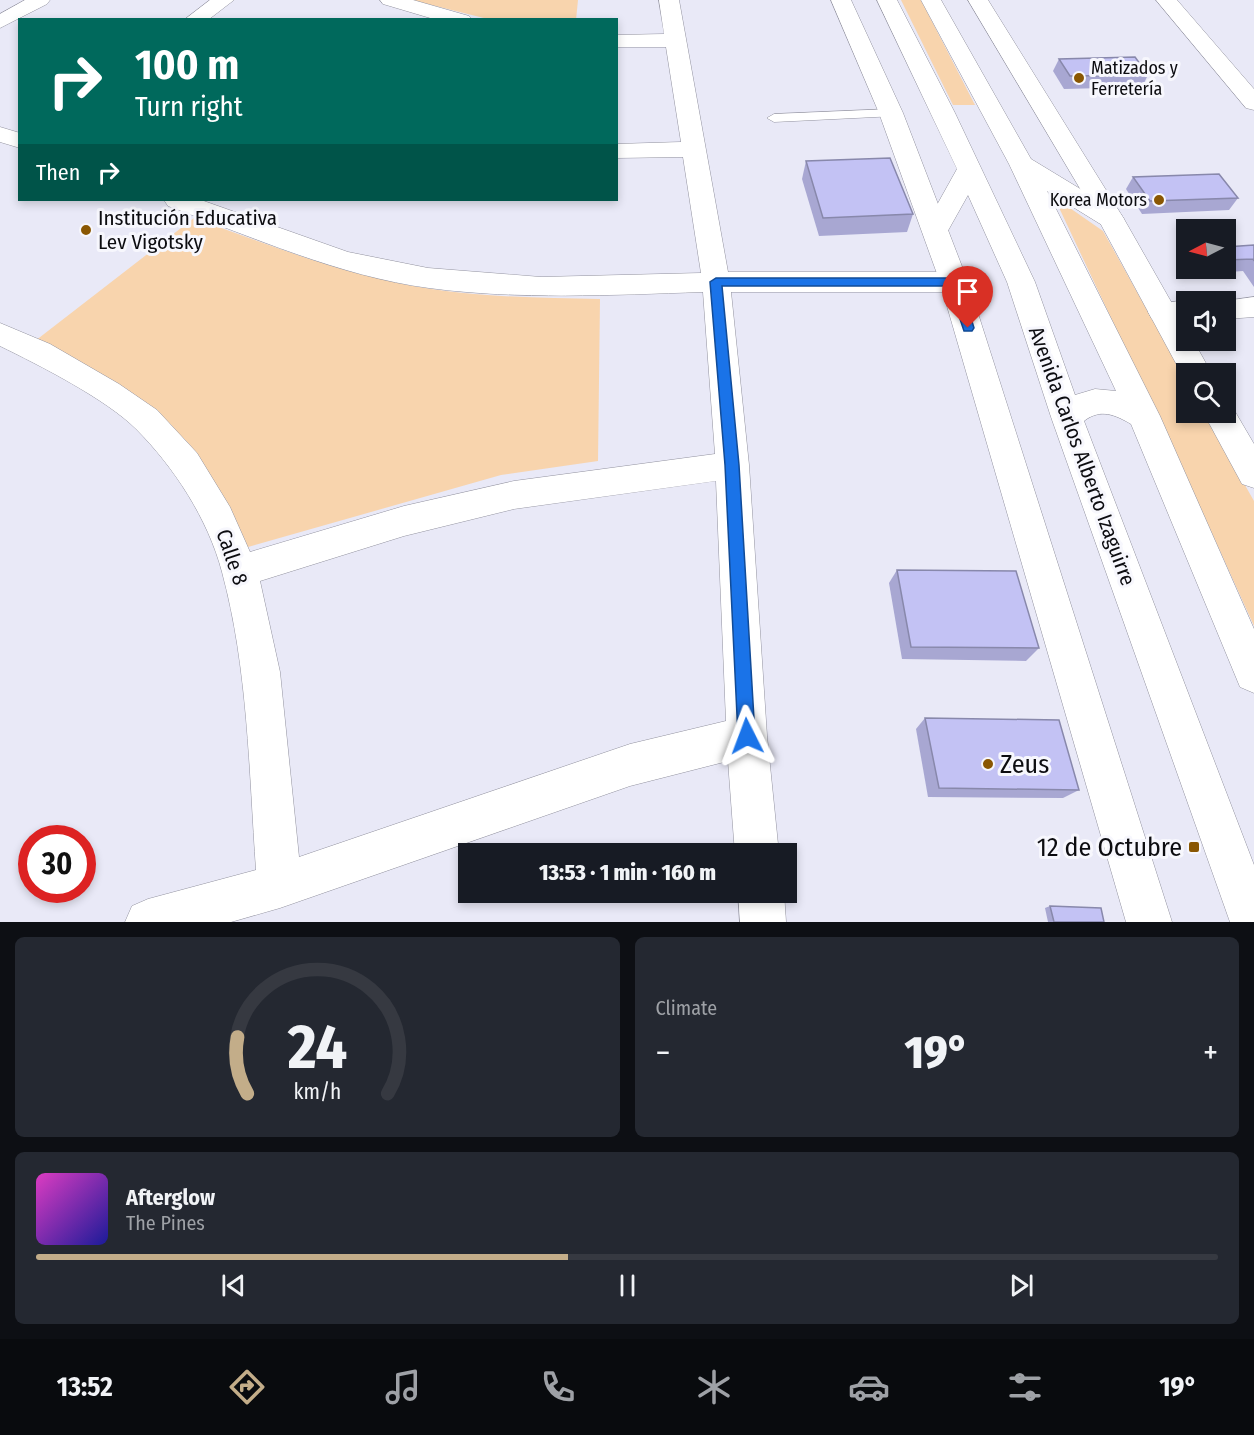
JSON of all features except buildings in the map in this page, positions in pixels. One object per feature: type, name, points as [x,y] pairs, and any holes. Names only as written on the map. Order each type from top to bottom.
[{"type":"street","points":[[197,18],[224,0]]},
{"type":"street","points":[[390,0],[455,18]]},
{"type":"street","points":[[669,0],[678,40],[716,282],[732,465],[747,736],[756,843]]},
{"type":"street","points":[[841,0],[891,113],[954,282],[1149,922]]},
{"type":"street","name":"Avenida Carlos Alberto Izaguirre","points":[[887,0],[943,113],[1020,282],[1066,417],[1253,922]]},
{"type":"street","points":[[932,0],[1021,164],[1144,416],[1254,674]]},
{"type":"street","points":[[978,0],[1111,219],[1174,311],[1193,363]]},
{"type":"street","points":[[1166,0],[1254,104]]},
{"type":"street","points":[[0,22],[25,2]]},
{"type":"street","points":[[618,41],[678,40]]},
{"type":"street","points":[[943,113],[963,121],[995,117]]},
{"type":"street","points":[[618,151],[695,148]]},
{"type":"street","points":[[1021,164],[1111,219]]},
{"type":"street","points":[[936,230],[969,169]]},
{"type":"street","points":[[180,201],[343,260],[428,278],[541,287],[716,282],[954,282]]},
{"type":"street","points":[[1236,308],[1254,307]]},
{"type":"street","name":"Calle 8","points":[[0,334],[39,352],[108,392],[146,419],[185,463],[218,517],[240,571],[261,672],[280,886]]},
{"type":"street","points":[[1066,417],[1089,401],[1114,402],[1144,416]]},
{"type":"street","points":[[1225,423],[1254,474]]},
{"type":"street","points":[[240,571],[404,521],[514,495],[732,465]]},
{"type":"street","points":[[148,922],[280,886],[630,765],[747,736]]},
{"type":"street","points":[[762,903],[763,922]]},
{"type":"lane","points":[[774,118],[891,113]]},
{"type":"shaded area","points":[[411,0],[578,0],[576,18],[484,18]]},
{"type":"shaded area","points":[[901,0],[921,0],[975,105],[953,105]]},
{"type":"shaded area","points":[[1054,197],[1103,231],[1177,363],[1176,423],[1210,423],[1254,501],[1254,626]]},
{"type":"shaded area","points":[[194,218],[326,264],[408,285],[480,294],[600,299],[598,461],[501,475],[248,547],[228,504],[190,445],[143,401],[35,341]]},
{"type":"place","name":"Matizados y Ferretería","points":[[1079,78]]},
{"type":"place","name":"Korea Motors","points":[[1159,200]]},
{"type":"place","name":"Institución Educativa Lev Vigotsky","points":[[86,230]]},
{"type":"place","name":"Zeus","points":[[988,764]]},
{"type":"place","name":"12 de Octubre","points":[[1194,847]]},
{"type":"route","points":[[747,736],[732,465],[716,282],[954,282],[968,328]]}]
